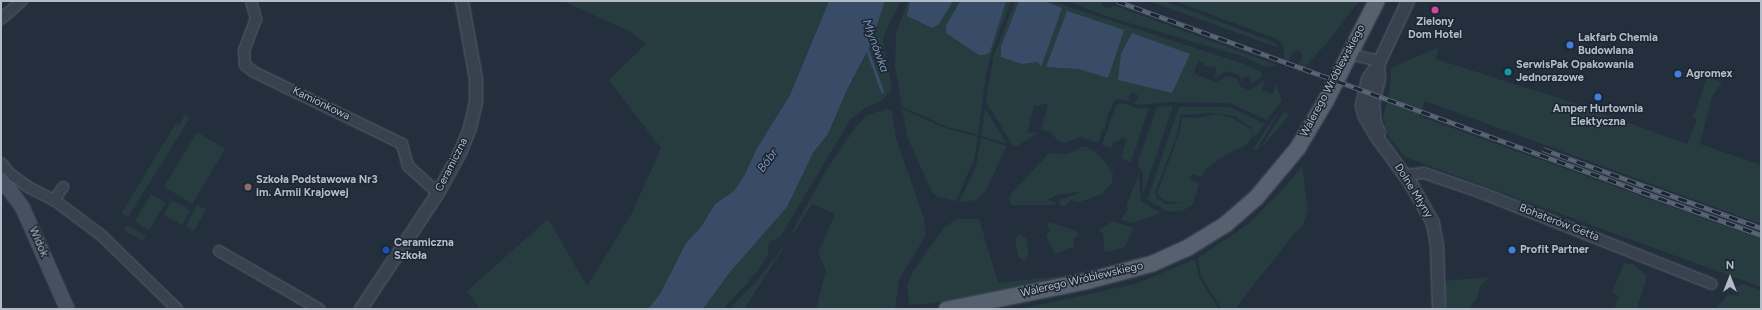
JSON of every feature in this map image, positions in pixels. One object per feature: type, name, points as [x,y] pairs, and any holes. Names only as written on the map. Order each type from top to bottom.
[{"type":"main road","name":"Walerego Wróblewskiego","points":[[946,309],[1118,273],[1152,263],[1207,236],[1256,198],[1282,170],[1311,126],[1376,1]]},
{"type":"main road","name":"Widok","points":[[1,179],[22,208],[67,309]]},
{"type":"street","points":[[1,19],[22,1]]},
{"type":"street","name":"Kamionkowa","points":[[251,1],[256,19],[244,50],[245,65],[254,72],[402,144],[408,166],[438,193]]},
{"type":"street","name":"Ceramiczna","points":[[361,309],[438,193],[465,142],[476,101],[474,64],[462,1]]},
{"type":"street","name":"Dolne Młyny","points":[[1408,1],[1379,63],[1379,79],[1374,113],[1385,147],[1428,212],[1436,234],[1439,309]]},
{"type":"street","points":[[1349,54],[1379,63]]},
{"type":"street","points":[[1,163],[10,173],[28,187],[54,200],[101,235],[177,309]]},
{"type":"street","name":"Bohaterów Getta","points":[[1404,175],[1424,173],[1482,193],[1712,284]]},
{"type":"street","points":[[54,200],[64,187]]},
{"type":"street","points":[[219,251],[318,309]]},
{"type":"green space","points":[[563,1],[829,1],[790,95],[756,150],[744,176],[734,191],[715,204],[701,227],[686,243],[660,294],[648,309],[480,309],[467,291],[548,219],[587,286],[632,213],[661,148],[609,80],[646,44],[629,31]]},
{"type":"green space","points":[[885,1],[901,1],[886,30],[883,41],[892,89],[881,101],[865,108],[850,120],[780,237],[769,242],[768,255],[758,271],[723,309],[703,309],[730,272],[787,207],[813,153],[828,134],[847,91],[870,46]]},
{"type":"green space","points":[[908,1],[1011,1],[993,49],[986,75],[978,135],[948,127],[902,107],[895,66],[896,33]]},
{"type":"green space","points":[[1015,1],[1051,1],[1244,64],[1261,72],[1262,76],[1250,85],[1251,77],[1243,77],[1242,82],[1240,76],[1228,71],[1214,78],[1217,68],[1204,66],[1204,63],[1198,60],[1194,74],[1216,82],[1228,76],[1236,78],[1241,87],[1249,90],[1265,80],[1262,90],[1273,94],[1276,84],[1282,100],[1267,120],[1229,103],[1171,102],[1140,105],[1134,103],[1139,96],[1132,92],[1128,97],[1131,102],[1119,99],[1114,101],[1110,112],[1108,112],[1105,129],[1102,129],[1099,143],[1080,137],[1065,143],[1060,142],[1049,132],[1041,130],[1048,104],[1034,106],[1027,133],[1039,132],[1019,145],[1013,146],[986,102],[993,57]]},
{"type":"green space","points":[[1066,1],[1101,1],[1104,7],[1109,8],[1113,5],[1277,65],[1272,67],[1262,65],[1245,57],[1112,18]]},
{"type":"green space","points":[[1149,1],[1165,1],[1273,42],[1279,48]]},
{"type":"green space","points":[[1175,1],[1359,1],[1328,42],[1302,70],[1296,73],[1302,56],[1300,51],[1292,52],[1286,69],[1283,45],[1277,39]]},
{"type":"green space","points":[[1439,47],[1436,59],[1568,101],[1687,144],[1697,119],[1693,117],[1709,72],[1714,80],[1722,82],[1712,97],[1700,144],[1761,165],[1761,224],[1425,101],[1419,116],[1761,239],[1761,287],[1405,157],[1388,136],[1383,118],[1390,88],[1391,68]]},
{"type":"green space","points":[[1122,103],[1139,109],[1149,108],[1131,162],[1121,158],[1127,139],[1121,137],[1119,142],[1114,141],[1111,148],[1102,145],[1116,105]]},
{"type":"green space","points":[[1173,106],[1143,194],[1143,172],[1137,164],[1157,107]]},
{"type":"green space","points":[[1179,107],[1229,107],[1265,124],[1254,138],[1252,128],[1235,116],[1211,113],[1181,115],[1176,138],[1155,192],[1157,198],[1166,204],[1182,203],[1165,201],[1157,194],[1181,128],[1182,117],[1197,118],[1216,114],[1233,118],[1252,130],[1253,136],[1244,147],[1230,152],[1206,169],[1202,177],[1192,174],[1190,180],[1199,184],[1192,205],[1184,210],[1169,212],[1147,200]]},
{"type":"green space","points":[[887,109],[892,111],[896,138],[924,219],[926,235],[899,280],[895,309],[816,309],[826,270],[818,253],[835,214],[812,204],[793,234],[792,232],[828,167],[856,127],[867,115]]},
{"type":"green space","points":[[902,109],[943,127],[978,137],[974,159],[956,201],[938,197],[932,192],[908,139]]},
{"type":"green space","points":[[985,109],[1002,135],[1007,144],[981,136]]},
{"type":"green space","points":[[1284,111],[1289,115],[1263,146],[1263,144]]},
{"type":"green space","points":[[1279,112],[1257,150],[1253,149],[1269,125]]},
{"type":"green space","points":[[185,115],[190,118],[128,217],[121,214],[176,123],[179,125]]},
{"type":"green space","points":[[197,132],[225,149],[192,204],[164,187]]},
{"type":"green space","points":[[981,138],[1007,146],[986,190],[977,200],[959,202],[976,167]]},
{"type":"green space","points":[[1081,147],[1087,147],[1099,155],[1113,172],[1112,182],[1101,195],[1079,202],[1070,200],[1065,207],[1059,204],[1060,200],[1084,191],[1056,195],[1048,200],[1055,202],[1055,205],[1011,205],[1009,200],[1011,194],[1049,153],[1068,154]]},
{"type":"green space","points":[[1302,166],[1308,210],[1302,227],[1293,235],[1235,309],[1221,309],[1201,276],[1198,258],[1248,224],[1284,188]]},
{"type":"green space","points":[[1138,170],[1141,201],[1161,213],[1133,223],[1121,220],[1128,208],[1126,206],[1138,176]]},
{"type":"green space","points":[[151,194],[166,203],[149,230],[135,221]]},
{"type":"green space","points":[[172,200],[190,210],[182,225],[164,215]]},
{"type":"green space","points":[[197,205],[206,210],[194,231],[185,226]]},
{"type":"green space","points":[[956,219],[979,219],[998,283],[1069,275],[935,303],[909,305],[907,285],[913,271],[944,228]]},
{"type":"green space","points":[[1113,221],[1133,228],[1125,247],[1108,252],[1104,251],[1103,234],[1099,230]]},
{"type":"green space","points":[[1049,222],[1076,231],[1078,235],[1073,239],[1074,246],[1059,253],[1054,253],[1046,234],[1051,231],[1047,227]]},
{"type":"green space","points":[[127,225],[146,236],[143,241],[124,230]]},
{"type":"green space","points":[[1019,234],[1026,239],[1029,255],[1024,261],[1018,257],[1015,240]]},
{"type":"green space","points":[[789,239],[744,309],[729,309],[755,283]]},
{"type":"green space","points":[[1195,259],[1199,277],[1219,309],[1021,309],[1135,284]]},
{"type":"green space","points":[[1624,263],[1633,264],[1647,276],[1637,309],[1614,309],[1619,296],[1612,293]]},
{"type":"green space","points":[[1490,277],[1480,286],[1477,298],[1469,309],[1447,309],[1443,281]]},
{"type":"green space","points":[[1744,284],[1761,291],[1761,309],[1716,309],[1728,294],[1739,296],[1736,287]]},
{"type":"water","name":"Bóbr","points":[[829,1],[885,1],[870,46],[847,90],[828,134],[813,153],[787,207],[730,272],[703,309],[648,309],[660,294],[686,243],[701,227],[715,204],[734,191],[744,176],[756,150],[790,95]]},
{"type":"water","points":[[910,1],[953,1],[939,24],[932,28],[907,16]]},
{"type":"water","points":[[960,1],[1006,1],[990,52],[985,55],[979,55],[946,33],[946,26]]},
{"type":"water","points":[[1019,1],[1044,1],[1062,8],[1041,67],[1038,62],[1022,64],[1001,57],[1001,47]]},
{"type":"water","points":[[1067,11],[1124,30],[1108,78],[1079,69],[1046,67]]},
{"type":"water","points":[[1132,33],[1190,54],[1172,93],[1118,80],[1121,54]]},
{"type":"waterway","name":"Młynówka","points":[[866,47],[882,91]]},
{"type":"railway","points":[[1117,1],[1761,235]]},
{"type":"railway","points":[[1543,149],[1761,228]]},
{"type":"place","name":"Zielony Dom Hotel","points":[[1435,10]]},
{"type":"place","name":"Lakfarb Chemia Budowlana","points":[[1570,45]]},
{"type":"place","name":"SerwisPak Opakowania Jednorazowe","points":[[1508,72]]},
{"type":"place","name":"Agromex","points":[[1678,74]]},
{"type":"place","name":"Amper Hurtownia Elektyczna","points":[[1598,97]]},
{"type":"place","name":"Szkoła Podstawowa Nr3 im. Armii Krajowej","points":[[248,187]]},
{"type":"place","name":"Ceramiczna Szkoła","points":[[386,250]]},
{"type":"place","name":"Profit Partner","points":[[1512,250]]}]
